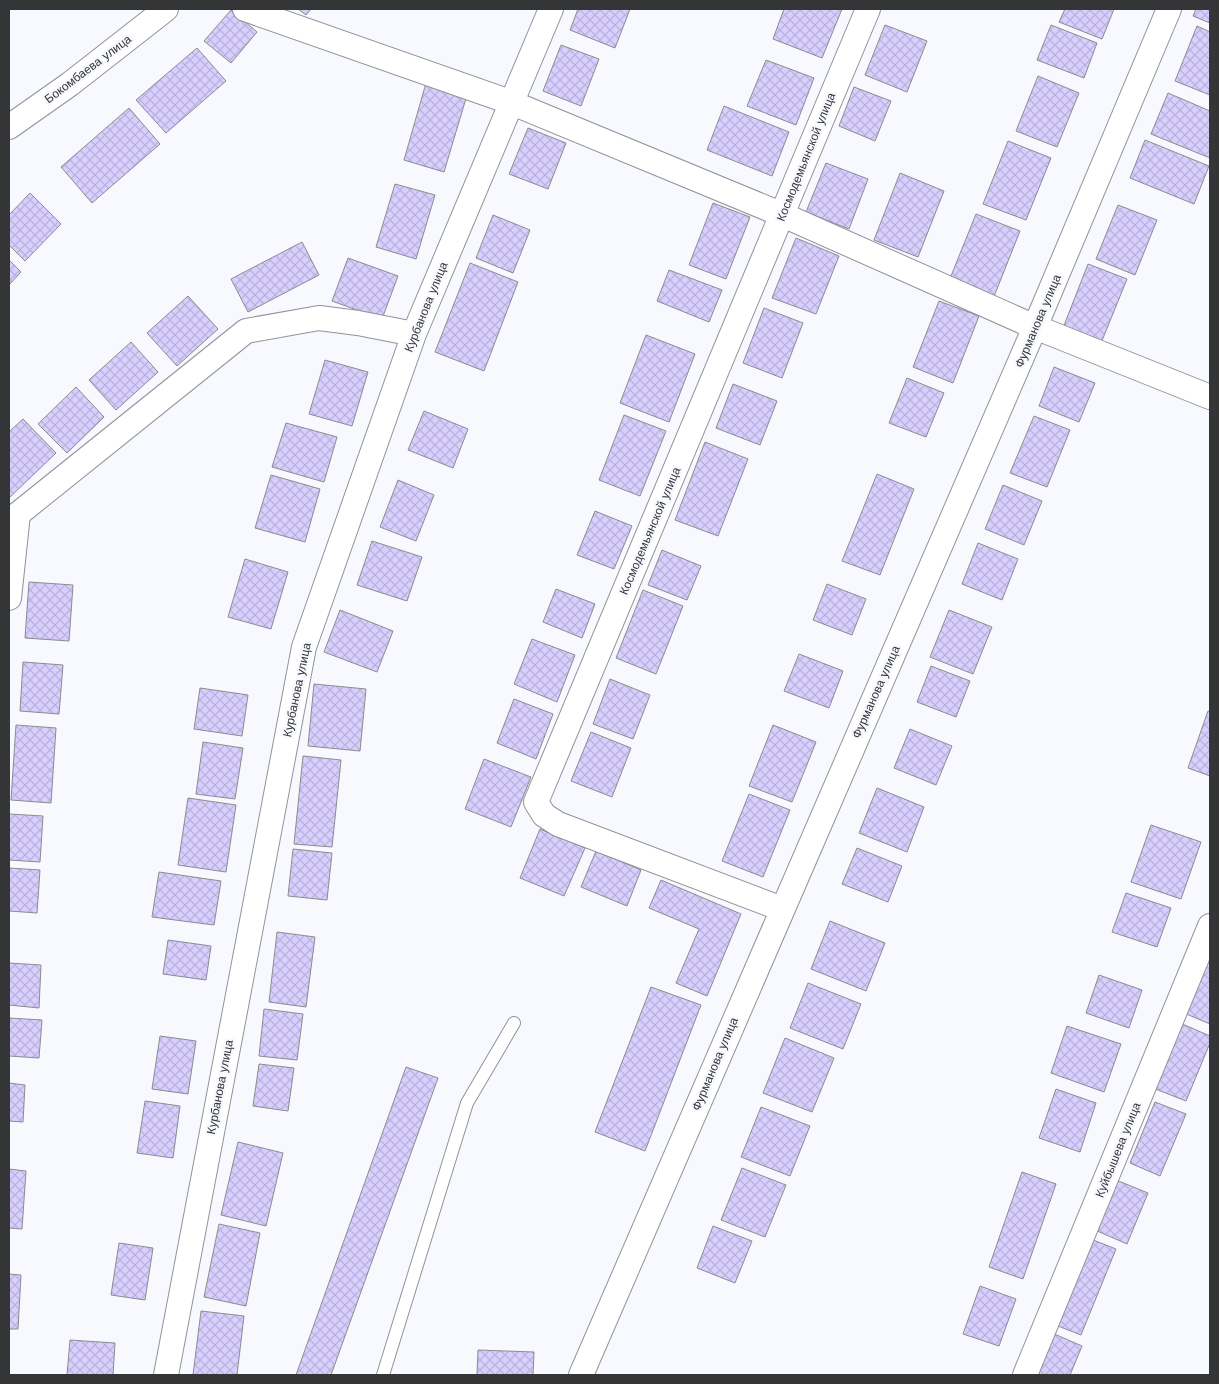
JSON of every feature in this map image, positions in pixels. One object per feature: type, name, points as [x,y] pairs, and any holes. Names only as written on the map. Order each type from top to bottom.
[{"type":"street","name":"Бокомбаева улица","points":[[9,127],[70,84],[166,9]]},
{"type":"street","points":[[245,9],[510,102],[783,215],[1035,328],[1210,397]]},
{"type":"street","name":"Курбанова улица","points":[[166,1375],[304,647],[414,334],[510,102],[551,9]]},
{"type":"street","name":"Космодемьянской улица","points":[[782,909],[558,824],[544,815],[536,802],[868,9]]},
{"type":"street","name":"Фурманова улица","points":[[582,1375],[1035,328],[1169,9]]},
{"type":"street","points":[[9,598],[14,510],[246,331],[319,318],[358,323],[414,334]]},
{"type":"street","name":"Куйбышева улица","points":[[1025,1375],[1210,926]]},
{"type":"lane","points":[[383,1375],[467,1103],[514,1023]]},
{"type":"building","points":[[298,9],[311,9],[306,15]]},
{"type":"building","points":[[578,9],[630,9],[615,48],[570,30]]},
{"type":"building","points":[[784,9],[842,9],[822,58],[773,39]]},
{"type":"building","points":[[1065,9],[1114,9],[1102,39],[1059,22]]},
{"type":"building","points":[[1196,9],[1210,9],[1210,23],[1193,16]]},
{"type":"building","points":[[231,10],[257,32],[231,63],[204,41]]},
{"type":"building","points":[[885,25],[927,41],[907,92],[865,75]]},
{"type":"building","points":[[1051,25],[1097,43],[1084,78],[1037,60]]},
{"type":"building","points":[[1197,26],[1210,32],[1210,95],[1175,81]]},
{"type":"building","points":[[561,45],[599,59],[581,106],[543,91]]},
{"type":"building","points":[[197,48],[226,81],[166,133],[136,100]]},
{"type":"building","points":[[766,60],[814,78],[796,125],[747,106]]},
{"type":"building","points":[[1038,76],[1079,93],[1057,147],[1016,131]]},
{"type":"building","points":[[426,83],[467,95],[444,172],[404,160]]},
{"type":"building","points":[[854,87],[891,101],[875,141],[839,126]]},
{"type":"building","points":[[1168,93],[1210,111],[1210,158],[1151,134]]},
{"type":"building","points":[[724,106],[789,132],[772,176],[707,150]]},
{"type":"building","points":[[129,108],[160,144],[92,203],[61,167]]},
{"type":"building","points":[[528,128],[566,143],[548,189],[509,174]]},
{"type":"building","points":[[1145,140],[1209,166],[1194,204],[1130,178]]},
{"type":"building","points":[[1008,141],[1051,158],[1026,220],[983,204]]},
{"type":"building","points":[[826,163],[868,179],[849,229],[806,212]]},
{"type":"building","points":[[900,173],[944,191],[918,257],[874,240]]},
{"type":"building","points":[[395,184],[435,195],[416,259],[376,247]]},
{"type":"building","points":[[30,193],[61,224],[25,261],[9,245],[9,215]]},
{"type":"building","points":[[713,203],[750,217],[726,279],[689,265]]},
{"type":"building","points":[[1118,205],[1157,220],[1135,275],[1096,259]]},
{"type":"building","points":[[976,214],[1020,231],[993,299],[949,281]]},
{"type":"building","points":[[493,215],[530,230],[513,273],[476,258]]},
{"type":"building","points":[[796,238],[839,256],[816,314],[772,298]]},
{"type":"building","points":[[302,242],[319,275],[248,312],[231,279]]},
{"type":"building","points":[[348,258],[398,276],[382,319],[332,301]]},
{"type":"building","points":[[9,260],[21,272],[9,285]]},
{"type":"building","points":[[470,263],[518,282],[484,371],[435,352]]},
{"type":"building","points":[[1088,264],[1127,279],[1101,343],[1063,328]]},
{"type":"building","points":[[669,270],[722,290],[709,322],[657,301]]},
{"type":"building","points":[[188,296],[218,329],[177,366],[147,333]]},
{"type":"building","points":[[939,301],[979,316],[953,383],[913,367]]},
{"type":"building","points":[[764,308],[803,323],[782,378],[743,363]]},
{"type":"building","points":[[646,335],[695,354],[669,422],[620,403]]},
{"type":"building","points":[[131,342],[158,372],[116,410],[89,380]]},
{"type":"building","points":[[325,360],[368,372],[352,426],[309,414]]},
{"type":"building","points":[[1054,367],[1095,383],[1079,422],[1039,406]]},
{"type":"building","points":[[907,378],[944,393],[926,437],[889,423]]},
{"type":"building","points":[[733,384],[777,401],[760,445],[716,428]]},
{"type":"building","points":[[76,387],[104,417],[67,453],[38,424]]},
{"type":"building","points":[[424,411],[468,429],[453,468],[408,450]]},
{"type":"building","points":[[624,415],[666,431],[640,496],[599,480]]},
{"type":"building","points":[[1034,416],[1070,430],[1047,487],[1010,473]]},
{"type":"building","points":[[23,419],[56,453],[9,498],[9,432]]},
{"type":"building","points":[[286,423],[337,437],[324,482],[272,467]]},
{"type":"building","points":[[705,442],[748,459],[718,536],[675,520]]},
{"type":"building","points":[[877,474],[914,489],[880,575],[842,561]]},
{"type":"building","points":[[271,475],[320,489],[305,542],[255,528]]},
{"type":"building","points":[[398,480],[434,495],[416,541],[380,527]]},
{"type":"building","points":[[1003,485],[1042,501],[1024,545],[985,529]]},
{"type":"building","points":[[595,511],[632,526],[614,569],[577,555]]},
{"type":"building","points":[[372,541],[422,557],[407,601],[357,585]]},
{"type":"building","points":[[978,543],[1018,559],[1002,600],[962,584]]},
{"type":"building","points":[[662,550],[701,566],[687,600],[648,585]]},
{"type":"building","points":[[245,559],[288,572],[271,629],[228,617]]},
{"type":"building","points":[[29,582],[73,585],[69,641],[25,638]]},
{"type":"building","points":[[827,584],[866,599],[852,635],[813,620]]},
{"type":"building","points":[[556,589],[595,604],[582,638],[543,622]]},
{"type":"building","points":[[643,590],[683,606],[656,674],[616,658]]},
{"type":"building","points":[[340,610],[393,631],[377,672],[324,652]]},
{"type":"building","points":[[949,610],[992,627],[973,674],[930,657]]},
{"type":"building","points":[[532,639],[575,655],[557,702],[514,684]]},
{"type":"building","points":[[799,654],[843,671],[829,708],[784,691]]},
{"type":"building","points":[[23,662],[63,665],[59,714],[20,711]]},
{"type":"building","points":[[931,666],[970,681],[956,717],[917,702]]},
{"type":"building","points":[[610,679],[650,695],[633,739],[593,724]]},
{"type":"building","points":[[314,684],[366,689],[360,751],[308,746]]},
{"type":"building","points":[[200,688],[248,695],[242,736],[194,729]]},
{"type":"building","points":[[514,699],[553,714],[536,759],[497,743]]},
{"type":"building","points":[[1208,711],[1210,712],[1210,776],[1188,768]]},
{"type":"building","points":[[16,725],[56,728],[51,803],[11,800]]},
{"type":"building","points":[[773,725],[816,742],[792,802],[749,786]]},
{"type":"building","points":[[910,729],[952,746],[936,785],[894,768]]},
{"type":"building","points":[[591,732],[631,748],[612,797],[571,781]]},
{"type":"building","points":[[203,742],[243,748],[235,799],[196,794]]},
{"type":"building","points":[[303,756],[341,760],[332,847],[294,844]]},
{"type":"building","points":[[484,759],[531,777],[511,827],[465,809]]},
{"type":"building","points":[[877,788],[924,807],[907,852],[859,833]]},
{"type":"building","points":[[749,794],[790,810],[763,877],[722,861]]},
{"type":"building","points":[[188,798],[236,805],[226,872],[178,865]]},
{"type":"building","points":[[9,814],[43,816],[40,862],[9,860]]},
{"type":"building","points":[[1151,825],[1201,842],[1181,899],[1131,882]]},
{"type":"building","points":[[540,829],[585,848],[564,896],[520,878]]},
{"type":"building","points":[[857,848],[902,866],[888,902],[842,884]]},
{"type":"building","points":[[293,849],[332,853],[327,900],[288,896]]},
{"type":"building","points":[[596,851],[641,870],[627,906],[581,887]]},
{"type":"building","points":[[9,868],[40,870],[37,913],[9,911]]},
{"type":"building","points":[[159,872],[221,881],[214,925],[152,917]]},
{"type":"building","points":[[661,880],[741,914],[707,996],[676,983],[699,929],[649,908]]},
{"type":"building","points":[[1126,893],[1171,908],[1157,947],[1112,932]]},
{"type":"building","points":[[830,921],[885,943],[866,991],[811,969]]},
{"type":"building","points":[[277,932],[315,937],[306,1007],[269,1002]]},
{"type":"building","points":[[168,940],[211,946],[206,980],[163,974]]},
{"type":"building","points":[[1210,955],[1210,1024],[1184,1013]]},
{"type":"building","points":[[9,963],[41,965],[39,1008],[9,1005]]},
{"type":"building","points":[[1099,975],[1142,990],[1129,1028],[1086,1013]]},
{"type":"building","points":[[808,983],[861,1004],[843,1049],[790,1028]]},
{"type":"building","points":[[651,987],[701,1005],[645,1151],[595,1132]]},
{"type":"building","points":[[264,1009],[303,1014],[297,1060],[259,1056]]},
{"type":"building","points":[[9,1018],[42,1020],[39,1058],[9,1056]]},
{"type":"building","points":[[1180,1023],[1210,1036],[1210,1043],[1186,1101],[1153,1088]]},
{"type":"building","points":[[1067,1026],[1121,1044],[1104,1092],[1051,1073]]},
{"type":"building","points":[[160,1036],[196,1041],[188,1094],[152,1089]]},
{"type":"building","points":[[785,1038],[834,1058],[812,1112],[763,1093]]},
{"type":"building","points":[[259,1064],[294,1068],[288,1111],[253,1106]]},
{"type":"building","points":[[406,1067],[438,1078],[331,1375],[296,1375]]},
{"type":"building","points":[[9,1083],[25,1085],[23,1122],[9,1121]]},
{"type":"building","points":[[1056,1089],[1096,1103],[1080,1152],[1039,1138]]},
{"type":"building","points":[[145,1101],[180,1106],[173,1158],[137,1153]]},
{"type":"building","points":[[1155,1102],[1186,1114],[1160,1176],[1130,1163]]},
{"type":"building","points":[[761,1107],[810,1126],[790,1176],[741,1157]]},
{"type":"building","points":[[238,1142],[283,1153],[266,1226],[221,1215]]},
{"type":"building","points":[[742,1168],[786,1185],[765,1237],[721,1220]]},
{"type":"building","points":[[9,1169],[26,1171],[22,1229],[9,1228]]},
{"type":"building","points":[[1022,1172],[1056,1184],[1023,1279],[989,1267]]},
{"type":"building","points":[[1116,1180],[1148,1193],[1127,1244],[1095,1230]]},
{"type":"building","points":[[219,1224],[260,1233],[246,1306],[204,1297]]},
{"type":"building","points":[[713,1226],[752,1241],[735,1283],[697,1268]]},
{"type":"building","points":[[1088,1238],[1116,1249],[1081,1335],[1053,1324]]},
{"type":"building","points":[[119,1243],[153,1248],[145,1300],[111,1295]]},
{"type":"building","points":[[9,1274],[21,1275],[18,1329],[9,1329]]},
{"type":"building","points":[[980,1286],[1016,1299],[999,1346],[963,1334]]},
{"type":"building","points":[[201,1311],[244,1316],[237,1375],[193,1375]]},
{"type":"building","points":[[1052,1333],[1082,1346],[1070,1375],[1034,1375]]},
{"type":"building","points":[[70,1340],[115,1343],[113,1375],[67,1375]]},
{"type":"building","points":[[478,1350],[534,1352],[533,1375],[477,1375]]}]
